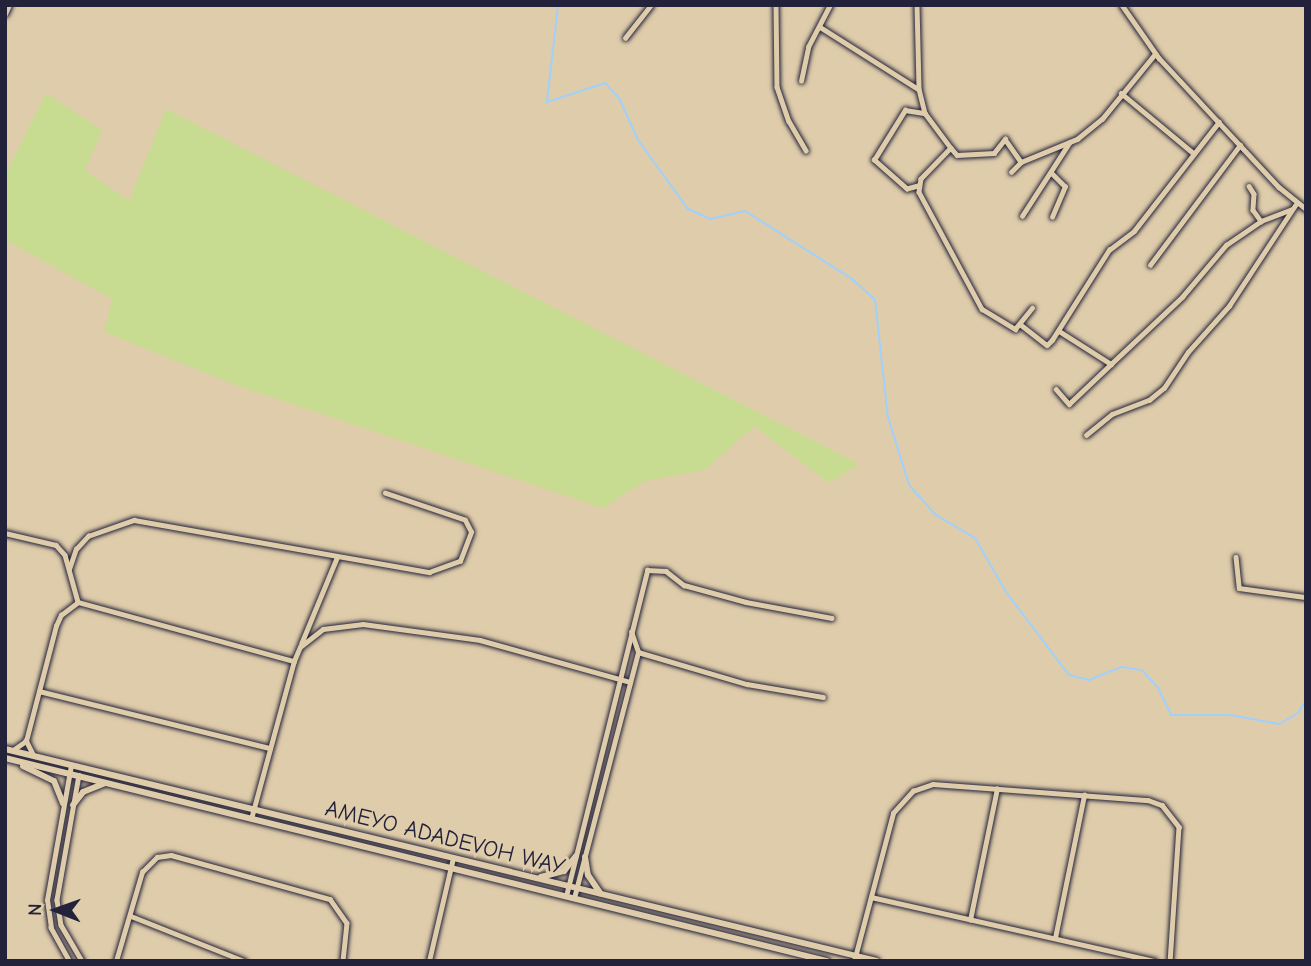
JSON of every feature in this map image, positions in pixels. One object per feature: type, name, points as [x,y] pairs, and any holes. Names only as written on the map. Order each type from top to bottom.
[{"type":"street","points":[[5,14],[9,5]]},
{"type":"street","points":[[625,37],[651,5]]},
{"type":"street","points":[[776,5],[777,87],[789,121],[806,150]]},
{"type":"street","points":[[801,81],[808,47],[830,5]]},
{"type":"street","points":[[917,5],[919,89],[925,113],[957,155],[994,153],[1005,139],[1021,162]]},
{"type":"street","points":[[1122,5],[1155,54],[1294,207]]},
{"type":"street","points":[[820,27],[919,89]]},
{"type":"street","points":[[1011,172],[1021,162],[1089,132],[1155,54]]},
{"type":"street","points":[[1121,93],[1192,152]]},
{"type":"street","points":[[925,113],[905,110],[874,160],[907,189],[918,186],[951,148]]},
{"type":"street","points":[[1020,324],[1047,345],[1059,331],[1109,250],[1134,231],[1192,152],[1219,122]]},
{"type":"street","points":[[1022,216],[1052,174],[1069,143]]},
{"type":"street","points":[[1150,265],[1240,145]]},
{"type":"street","points":[[1052,174],[1065,187],[1052,217]]},
{"type":"street","points":[[918,186],[982,309],[1015,330],[1032,308]]},
{"type":"street","points":[[1249,186],[1254,194],[1253,210],[1261,221]]},
{"type":"street","points":[[1086,435],[1112,414],[1149,400],[1164,388],[1188,352],[1229,306],[1294,207]]},
{"type":"street","points":[[1056,389],[1069,404],[1182,297],[1226,245],[1261,221],[1294,207],[1306,209]]},
{"type":"street","points":[[1059,331],[1111,364]]},
{"type":"street","points":[[69,569],[76,549],[88,536],[134,520],[429,572],[460,561],[471,532],[465,520],[385,493]]},
{"type":"street","points":[[5,533],[56,545],[65,555],[78,602]]},
{"type":"street","points":[[251,819],[293,661],[337,557]]},
{"type":"street","points":[[1236,557],[1239,588],[1306,597]]},
{"type":"street","points":[[566,896],[644,575],[652,568],[666,571],[684,585],[746,602],[832,618]]},
{"type":"street","points":[[78,602],[293,661]]},
{"type":"street","points":[[33,756],[26,740],[61,615],[78,602]]},
{"type":"street","points":[[300,647],[323,629],[346,624],[404,627],[480,640],[630,682]]},
{"type":"street","points":[[574,898],[638,652],[630,629]]},
{"type":"street","points":[[638,652],[747,684],[823,697]]},
{"type":"street","points":[[39,691],[270,748]]},
{"type":"street","points":[[8,750],[26,740]]},
{"type":"street","name":"AMEYO ADADEVOH WAY","points":[[8,750],[855,958],[877,961]]},
{"type":"street","points":[[5,758],[54,781],[63,803]]},
{"type":"street","name":"AMEYO ADADEVOH WAY","points":[[5,758],[827,961]]},
{"type":"street","points":[[69,961],[51,928],[47,900],[71,765]]},
{"type":"street","points":[[80,768],[57,900],[65,936],[82,961]]},
{"type":"street","points":[[73,805],[83,792],[106,783]]},
{"type":"street","points":[[855,958],[893,813],[914,791],[933,784],[1148,800],[1173,814],[1180,827],[1170,961]]},
{"type":"street","points":[[970,920],[997,789]]},
{"type":"street","points":[[1055,939],[1084,795]]},
{"type":"street","points":[[116,961],[142,872],[157,857],[171,855],[330,899],[347,923],[343,961]]},
{"type":"street","points":[[535,878],[564,870],[576,856]]},
{"type":"street","points":[[585,857],[587,875],[602,894]]},
{"type":"street","points":[[429,961],[453,858]]},
{"type":"street","points":[[871,897],[1155,961]]},
{"type":"street","points":[[131,916],[244,961]]},
{"type":"green space","points":[[46,93],[102,130],[85,170],[129,201],[166,109],[859,464],[829,483],[754,426],[705,470],[645,481],[603,508],[241,387],[104,332],[112,299],[5,240],[5,175]]},
{"type":"waterway","points":[[558,5],[547,102],[605,83],[619,98],[638,140],[688,209],[710,219],[745,211],[852,279],[875,300],[888,417],[909,485],[936,515],[975,538],[1006,592],[1069,675],[1089,680],[1122,667],[1142,670],[1158,688],[1171,715],[1231,715],[1279,724],[1298,713],[1306,700]]}]
